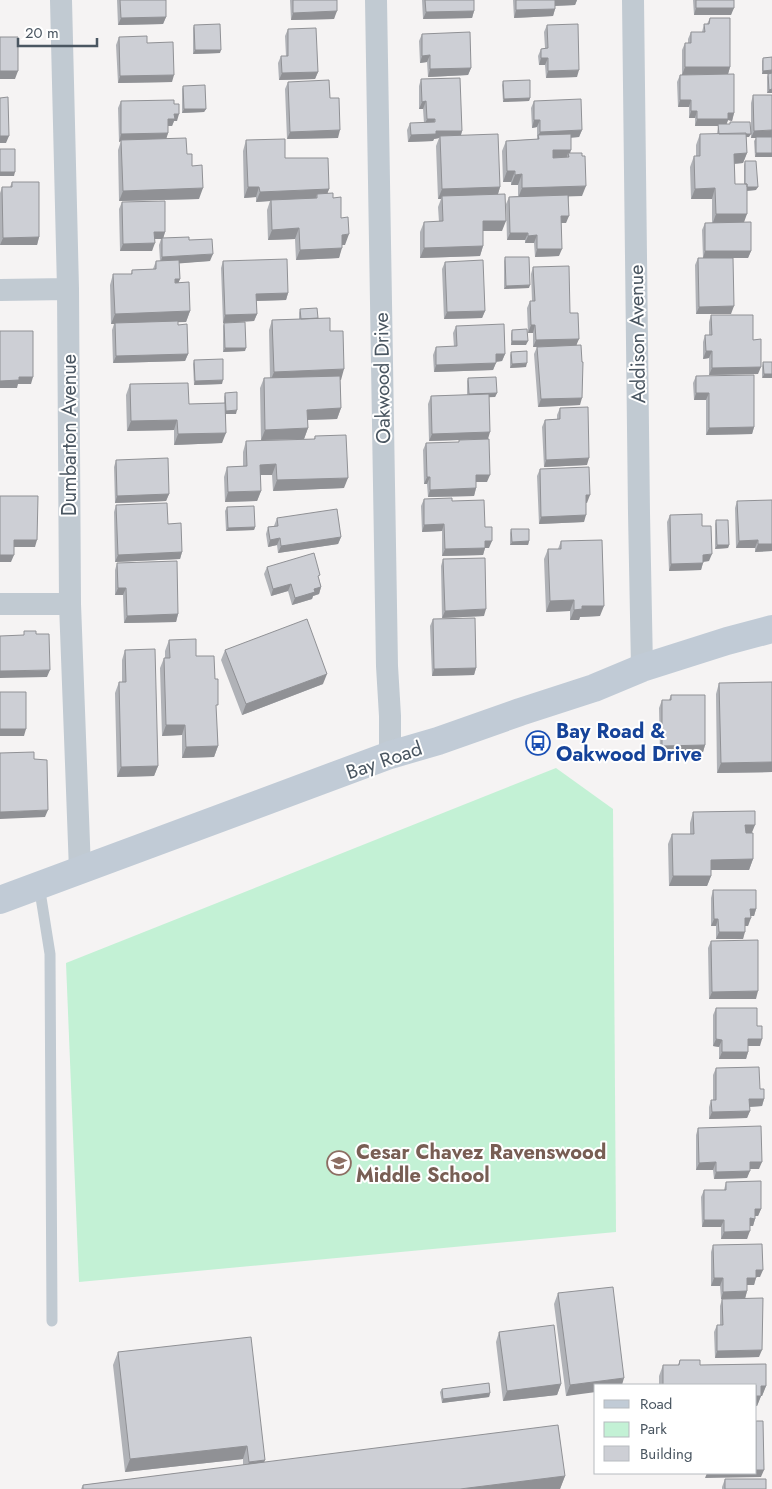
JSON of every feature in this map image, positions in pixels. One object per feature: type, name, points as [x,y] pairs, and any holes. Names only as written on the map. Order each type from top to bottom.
[{"type":"main road","name":"Bay Road","points":[[0,900],[390,756],[594,688],[642,668],[772,629]]},
{"type":"street","name":"Dumbarton Avenue","points":[[61,0],[68,289],[70,604],[80,870]]},
{"type":"street","name":"Oakwood Drive","points":[[376,0],[390,756]]},
{"type":"street","name":"Addison Avenue","points":[[632,0],[642,668]]},
{"type":"street","points":[[0,290],[68,289]]},
{"type":"street","points":[[0,604],[70,604]]},
{"type":"lane","points":[[39,886],[50,954],[52,1321]]},
{"type":"green space","points":[[556,768],[613,809],[616,1232],[79,1282],[66,963]]},
{"type":"building","points":[[120,0],[166,0],[166,17],[121,18]]},
{"type":"building","points":[[293,0],[337,0],[337,11],[293,13]]},
{"type":"building","points":[[425,0],[474,0],[474,11],[426,12]]},
{"type":"building","points":[[516,0],[555,0],[555,9],[516,10]]},
{"type":"building","points":[[696,0],[734,0],[734,8],[696,8]]},
{"type":"building","points":[[710,18],[730,18],[730,67],[685,67],[685,43],[691,43],[691,32],[705,32],[704,24],[709,24]]},
{"type":"building","points":[[220,24],[221,50],[195,50],[194,25]]},
{"type":"building","points":[[578,24],[579,70],[548,71],[548,58],[541,58],[541,49],[548,48],[547,25]]},
{"type":"building","points":[[316,28],[318,72],[282,73],[281,56],[288,56],[288,29]]},
{"type":"building","points":[[470,32],[471,68],[430,69],[430,55],[422,56],[422,34]]},
{"type":"building","points":[[147,36],[147,43],[173,42],[174,75],[120,76],[119,37]]},
{"type":"building","points":[[0,37],[18,37],[18,71],[0,71]]},
{"type":"building","points":[[772,57],[772,70],[763,71],[763,58]]},
{"type":"building","points":[[772,73],[772,89],[769,90],[768,74]]},
{"type":"building","points":[[734,74],[734,113],[728,113],[728,119],[697,119],[697,111],[691,111],[691,100],[680,100],[680,75]]},
{"type":"building","points":[[460,78],[462,131],[436,131],[436,134],[411,135],[410,123],[435,122],[435,119],[427,119],[426,101],[422,102],[421,79]]},
{"type":"building","points":[[329,80],[330,98],[339,98],[340,130],[290,132],[288,82]]},
{"type":"building","points":[[530,80],[530,98],[504,99],[503,81]]},
{"type":"building","points":[[205,85],[206,109],[184,109],[183,86]]},
{"type":"building","points":[[753,95],[772,95],[772,130],[754,131]]},
{"type":"building","points":[[8,97],[9,136],[0,136],[0,98]]},
{"type":"building","points":[[581,99],[582,130],[540,132],[540,120],[534,120],[534,101]]},
{"type":"building","points":[[174,100],[174,104],[179,104],[179,114],[174,114],[175,119],[168,119],[168,133],[121,134],[121,101]]},
{"type":"building","points":[[730,122],[750,122],[751,134],[719,134],[718,124],[730,124]]},
{"type":"building","points":[[746,133],[747,153],[734,154],[735,184],[747,184],[747,214],[716,214],[715,188],[695,189],[694,156],[700,156],[700,134]]},
{"type":"building","points":[[498,134],[500,187],[442,189],[440,136]]},
{"type":"building","points":[[571,134],[571,150],[553,150],[553,158],[569,157],[568,153],[582,153],[582,156],[585,156],[586,186],[522,188],[522,174],[515,175],[515,171],[507,171],[506,141],[539,139],[538,135]]},
{"type":"building","points":[[756,137],[772,137],[772,153],[756,153]]},
{"type":"building","points":[[186,138],[187,154],[192,154],[192,166],[202,165],[203,188],[123,191],[121,140]]},
{"type":"building","points":[[285,139],[285,158],[328,158],[329,189],[260,192],[259,187],[248,187],[246,140]]},
{"type":"building","points":[[0,149],[15,149],[15,172],[0,172]]},
{"type":"building","points":[[745,161],[756,161],[758,187],[747,187],[747,184],[745,184]]},
{"type":"building","points":[[12,182],[39,182],[39,237],[3,238],[2,187],[12,187]]},
{"type":"building","points":[[333,193],[333,198],[341,197],[341,218],[348,217],[349,234],[342,235],[342,248],[300,250],[299,228],[272,230],[271,200],[317,198],[317,194]]},
{"type":"building","points":[[505,194],[506,221],[483,221],[483,246],[424,248],[424,222],[443,221],[442,196]]},
{"type":"building","points":[[568,195],[569,216],[561,216],[562,249],[537,249],[537,235],[528,236],[528,233],[510,233],[509,197]]},
{"type":"building","points":[[165,201],[165,232],[154,232],[155,243],[123,244],[122,202]]},
{"type":"building","points":[[751,222],[751,251],[705,251],[705,223]]},
{"type":"building","points":[[189,237],[189,240],[212,239],[213,254],[162,257],[162,238]]},
{"type":"building","points":[[505,257],[529,257],[530,285],[506,286]]},
{"type":"building","points":[[698,258],[733,258],[734,306],[699,307]]},
{"type":"building","points":[[287,259],[288,293],[256,294],[257,314],[225,315],[223,261]]},
{"type":"building","points":[[179,260],[180,279],[175,279],[175,283],[189,282],[190,311],[115,314],[113,274],[132,274],[132,270],[156,269],[156,261]]},
{"type":"building","points":[[483,260],[485,311],[447,312],[445,262]]},
{"type":"building","points":[[569,266],[570,313],[578,313],[579,339],[536,340],[535,325],[531,325],[530,301],[535,301],[533,267]]},
{"type":"building","points":[[317,308],[318,318],[301,319],[300,309]]},
{"type":"building","points":[[711,315],[753,315],[753,340],[761,339],[761,367],[712,368],[712,351],[706,351],[705,335],[712,335]]},
{"type":"building","points":[[330,318],[330,331],[343,331],[344,369],[274,372],[272,320]]},
{"type":"building","points":[[178,321],[178,325],[187,324],[188,354],[116,356],[115,323]]},
{"type":"building","points":[[245,322],[246,348],[225,348],[224,323]]},
{"type":"building","points":[[504,324],[505,354],[496,354],[496,363],[436,365],[436,347],[457,346],[456,326]]},
{"type":"building","points":[[527,329],[528,341],[512,341],[512,330]]},
{"type":"building","points":[[0,331],[33,331],[33,377],[19,377],[19,380],[0,381]]},
{"type":"building","points":[[581,345],[583,362],[582,398],[541,399],[537,347]]},
{"type":"building","points":[[527,351],[527,363],[512,364],[511,352]]},
{"type":"building","points":[[223,359],[223,380],[195,381],[194,360]]},
{"type":"building","points":[[763,362],[772,362],[772,374],[764,374]]},
{"type":"building","points":[[754,375],[754,427],[709,428],[709,393],[696,393],[696,376]]},
{"type":"building","points":[[340,376],[341,408],[307,410],[308,428],[265,430],[264,378]]},
{"type":"building","points":[[496,377],[497,393],[469,394],[468,378]]},
{"type":"building","points":[[188,383],[189,404],[225,403],[226,433],[178,434],[177,420],[131,421],[130,384]]},
{"type":"building","points":[[237,392],[237,410],[226,411],[225,393]]},
{"type":"building","points":[[489,394],[490,432],[432,434],[431,396]]},
{"type":"building","points":[[588,407],[589,458],[546,460],[545,420],[560,419],[560,408]]},
{"type":"building","points":[[346,435],[348,478],[277,480],[276,464],[260,465],[261,491],[228,492],[227,467],[247,466],[246,441],[315,439],[315,436]]},
{"type":"building","points":[[489,439],[490,475],[476,475],[476,488],[430,490],[430,477],[427,477],[426,443]]},
{"type":"building","points":[[168,458],[169,494],[117,496],[116,460]]},
{"type":"building","points":[[589,467],[590,495],[586,495],[586,515],[541,517],[540,469]]},
{"type":"building","points":[[0,496],[38,496],[37,540],[14,540],[14,555],[0,555]]},
{"type":"building","points":[[452,498],[452,501],[484,500],[485,527],[492,527],[492,541],[485,541],[485,548],[445,549],[444,524],[424,525],[424,499]]},
{"type":"building","points":[[772,500],[772,544],[758,544],[758,540],[739,541],[737,501]]},
{"type":"building","points":[[167,503],[168,524],[181,523],[182,552],[118,555],[116,505]]},
{"type":"building","points":[[254,506],[255,527],[228,528],[227,507]]},
{"type":"building","points":[[337,509],[341,537],[281,546],[280,538],[270,540],[268,527],[278,526],[277,518]]},
{"type":"building","points":[[702,514],[702,526],[711,526],[712,554],[703,555],[703,563],[671,564],[670,515]]},
{"type":"building","points":[[716,520],[728,520],[729,545],[717,545]]},
{"type":"building","points":[[511,529],[529,529],[529,541],[512,542]]},
{"type":"building","points":[[602,540],[604,606],[582,606],[582,609],[574,610],[574,600],[550,601],[548,549],[561,549],[561,541]]},
{"type":"building","points":[[314,553],[321,587],[314,589],[315,592],[295,598],[291,584],[273,589],[267,567]]},
{"type":"building","points":[[485,558],[486,609],[445,611],[443,559]]},
{"type":"building","points":[[177,561],[178,614],[127,616],[126,588],[118,588],[117,563]]},
{"type":"building","points":[[475,618],[476,668],[434,669],[433,619]]},
{"type":"building","points":[[307,619],[327,674],[246,704],[225,650]]},
{"type":"building","points":[[24,631],[36,631],[36,634],[49,634],[50,670],[0,671],[0,636],[24,635]]},
{"type":"building","points":[[196,639],[196,656],[214,656],[215,679],[218,679],[218,705],[216,705],[218,746],[186,747],[185,725],[166,725],[164,658],[170,658],[169,640]]},
{"type":"building","points":[[155,649],[158,766],[121,767],[119,682],[126,682],[125,650]]},
{"type":"building","points":[[772,682],[772,762],[721,763],[719,683]]},
{"type":"building","points":[[0,692],[26,692],[26,729],[0,729]]},
{"type":"building","points":[[671,695],[705,695],[705,745],[662,746],[662,700],[671,700]]},
{"type":"building","points":[[34,752],[34,759],[47,760],[48,810],[0,812],[0,753]]},
{"type":"building","points":[[755,811],[755,825],[745,825],[746,833],[753,833],[753,859],[711,860],[711,876],[673,876],[672,834],[694,834],[693,812]]},
{"type":"building","points":[[713,890],[756,890],[756,909],[750,909],[751,918],[745,918],[745,932],[719,932],[718,919],[714,919]]},
{"type":"building","points":[[758,940],[758,991],[712,992],[711,941]]},
{"type":"building","points":[[716,1008],[757,1008],[757,1026],[762,1026],[762,1039],[748,1039],[748,1052],[722,1052],[722,1040],[716,1039]]},
{"type":"building","points":[[759,1067],[760,1089],[764,1089],[764,1099],[749,1099],[750,1111],[712,1112],[711,1100],[716,1100],[716,1068]]},
{"type":"building","points":[[761,1126],[762,1162],[750,1162],[750,1171],[716,1172],[716,1162],[699,1163],[698,1128]]},
{"type":"building","points":[[761,1181],[761,1209],[755,1209],[755,1219],[750,1218],[750,1231],[724,1232],[724,1220],[704,1220],[704,1190],[726,1190],[726,1182]]},
{"type":"building","points":[[762,1244],[763,1270],[756,1270],[756,1278],[747,1278],[747,1291],[723,1292],[723,1278],[714,1278],[713,1245]]},
{"type":"building","points":[[613,1287],[624,1378],[570,1385],[558,1293]]},
{"type":"building","points":[[763,1298],[762,1350],[717,1351],[717,1325],[723,1325],[722,1299]]},
{"type":"building","points":[[554,1325],[561,1384],[507,1391],[499,1332]]},
{"type":"building","points":[[251,1337],[265,1460],[249,1462],[247,1446],[130,1459],[118,1352]]},
{"type":"building","points":[[680,1360],[700,1360],[700,1365],[766,1364],[766,1386],[761,1386],[761,1396],[757,1396],[757,1384],[663,1384],[663,1365],[679,1365]]},
{"type":"building","points":[[489,1383],[490,1393],[443,1399],[442,1389]]},
{"type":"building","points":[[757,1421],[763,1421],[764,1470],[757,1470]]},
{"type":"building","points":[[558,1425],[565,1476],[460,1489],[83,1489],[83,1485]]},
{"type":"building","points":[[725,1479],[766,1479],[766,1489],[725,1489]]},
{"type":"place","name":"Bay Road & Oakwood Drive","points":[[538,743]]},
{"type":"place","name":"Cesar Chavez Ravenswood Middle School","points":[[339,1163]]}]
